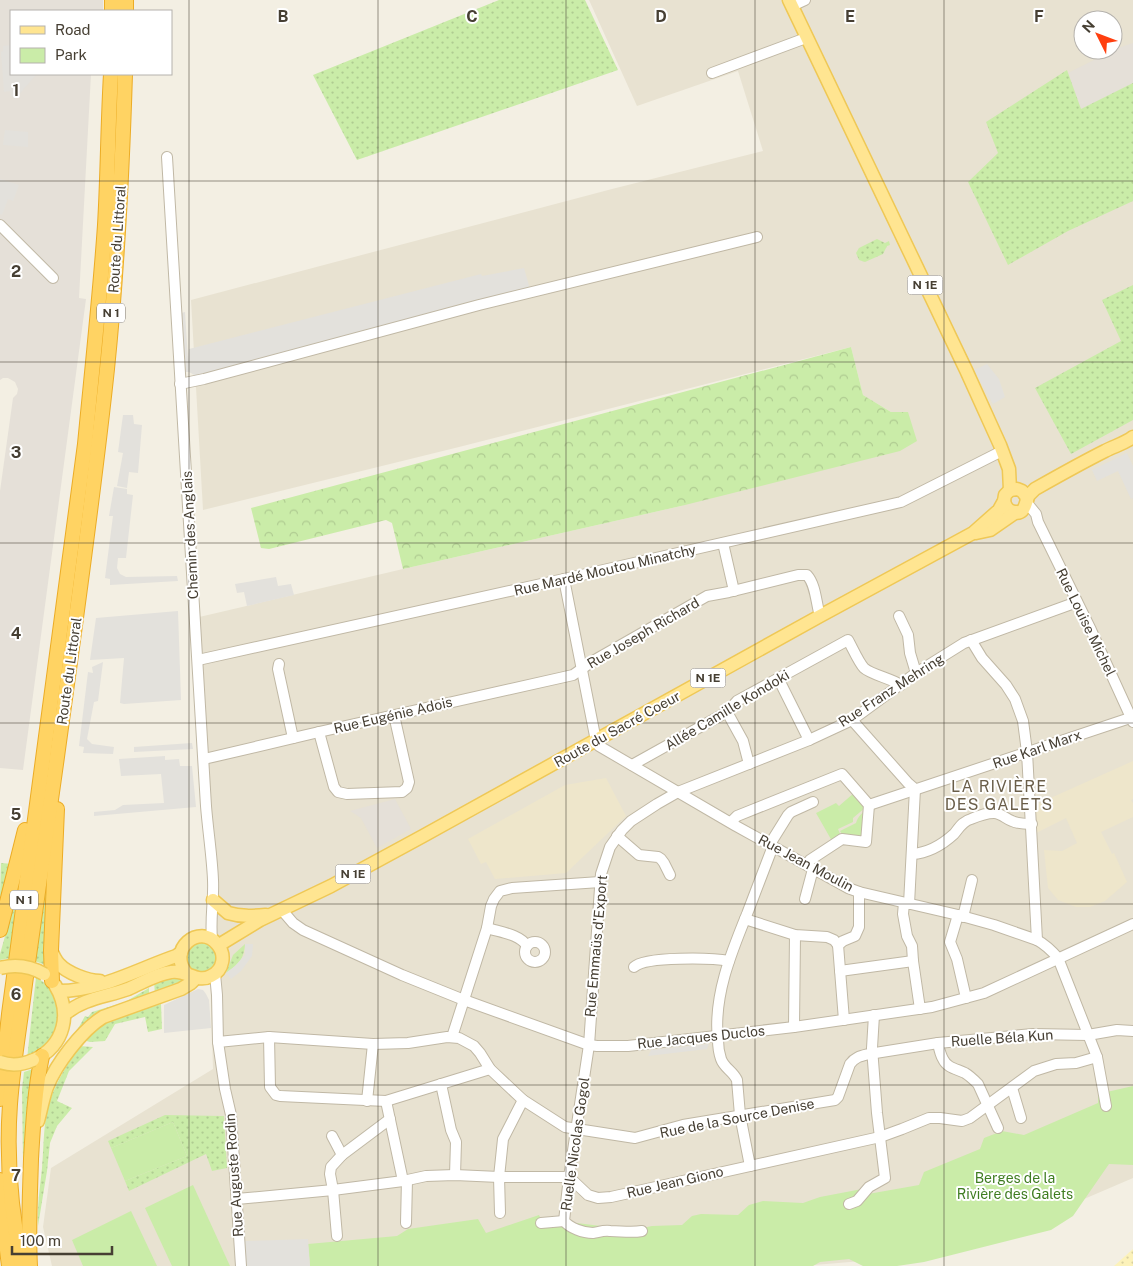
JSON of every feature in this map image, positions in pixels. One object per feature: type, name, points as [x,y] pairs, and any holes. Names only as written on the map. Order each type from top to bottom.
[{"type":"highway","name":"Route du Littoral","points":[[0,1099],[6,1032],[85,444],[105,225],[111,75]]},
{"type":"highway","name":"Route du Littoral","points":[[22,1266],[15,1233],[10,1193],[8,1144],[11,1088],[94,485],[107,366],[119,208],[125,75]]},
{"type":"highway","points":[[0,930],[21,848],[49,714]]},
{"type":"highway","points":[[52,982],[51,950],[62,721]]},
{"type":"highway","points":[[0,910],[13,882]]},
{"type":"highway","points":[[30,1266],[29,1212],[38,1058]]},
{"type":"highway","points":[[0,1180],[8,1266]]},
{"type":"highway","points":[[0,1242],[8,1266]]},
{"type":"main road","name":"N 1E","points":[[790,3],[962,362],[1001,448],[1014,467],[1018,500]]},
{"type":"main road","name":"Route du Sacré Coeur","points":[[218,946],[271,915],[373,863],[973,533],[999,510],[1029,495],[1050,480],[1106,450],[1122,445],[1133,437]]},
{"type":"main road","points":[[212,906],[239,916],[271,915]]},
{"type":"main road","points":[[32,1142],[50,1080],[72,1047],[88,1028],[103,1018],[181,989],[221,965],[218,946],[205,937],[192,938],[183,947],[181,953],[181,964],[201,976]]},
{"type":"main road","points":[[51,950],[59,964],[68,970],[92,981],[108,982]]},
{"type":"main road","points":[[0,968],[13,965],[34,969],[52,982],[72,991],[108,982],[181,953]]},
{"type":"main road","points":[[65,1014],[74,1006],[171,972],[181,971],[201,976]]},
{"type":"main road","points":[[0,1062],[19,1064],[38,1058],[57,1040],[65,1014],[63,1003],[52,982]]},
{"type":"street","points":[[790,3],[806,0]]},
{"type":"street","points":[[712,73],[806,38]]},
{"type":"street","name":"Chemin des Anglais","points":[[167,157],[207,820],[213,880],[212,906],[218,946]]},
{"type":"street","points":[[0,225],[53,278]]},
{"type":"street","points":[[180,384],[480,305],[757,236]]},
{"type":"street","name":"Rue Mardé Moutou Minatchy","points":[[198,660],[902,502],[1001,448]]},
{"type":"street","name":"Rue Louise Michel","points":[[1018,500],[1036,514],[1038,522],[1132,720]]},
{"type":"street","points":[[723,543],[734,591]]},
{"type":"street","name":"Rue Joseph Richard","points":[[582,669],[706,596],[798,575],[807,575],[812,584],[820,616]]},
{"type":"street","points":[[564,579],[596,741]]},
{"type":"street","name":"Rue Franz Mehring","points":[[678,792],[809,740],[852,720],[901,684],[964,642],[1077,602]]},
{"type":"street","points":[[900,616],[908,635],[916,674]]},
{"type":"street","name":"Allée Camille Kondoki","points":[[632,765],[727,712],[736,700],[848,640],[864,668],[901,684]]},
{"type":"street","points":[[971,640],[982,658],[1015,699],[1022,721],[1028,752],[1037,940]]},
{"type":"street","points":[[280,664],[278,669],[292,738]]},
{"type":"street","name":"Rue Eugénie Adois","points":[[204,759],[573,675],[582,669]]},
{"type":"street","points":[[778,678],[809,740]]},
{"type":"street","points":[[727,712],[743,741],[749,764]]},
{"type":"street","points":[[319,732],[334,787],[338,792],[347,794],[402,792],[407,788],[409,782],[394,715]]},
{"type":"street","points":[[852,720],[915,789],[912,854],[903,914],[907,936],[912,946],[920,1009]]},
{"type":"street","name":"Rue Karl Marx","points":[[869,805],[1028,752],[1132,720]]},
{"type":"street","name":"Rue Jean Moulin","points":[[596,741],[599,746],[837,882],[859,892],[994,925],[1037,940],[1058,958]]},
{"type":"street","points":[[730,822],[737,816],[842,774],[869,805],[866,842],[842,839],[810,860],[805,899]]},
{"type":"street","name":"Rue Emmaüs d'Export","points":[[588,1045],[600,882],[605,862],[617,836],[630,821],[678,792]]},
{"type":"street","points":[[750,1166],[740,1115],[737,1080],[735,1075],[722,1063],[720,1057],[717,1035],[717,1010],[729,961],[772,845],[788,815],[813,802]]},
{"type":"street","points":[[912,854],[926,852],[937,847],[952,836],[962,824],[972,818],[994,813],[1000,814],[1013,822],[1032,824]]},
{"type":"street","points":[[617,836],[639,855],[661,859],[670,875]]},
{"type":"street","points":[[966,998],[957,958],[950,942],[972,880]]},
{"type":"street","points":[[218,1042],[269,1037],[373,1044],[408,1044],[452,1037],[487,928],[491,906],[500,891],[512,888],[600,882]]},
{"type":"street","points":[[838,945],[855,936],[859,927],[859,892]]},
{"type":"street","name":"Chemin des Anglais","points":[[198,937],[212,906]]},
{"type":"street","name":"Rue Jacques Duclos","points":[[271,915],[293,923],[304,930],[402,975],[464,1000],[588,1045],[597,1046],[625,1046],[794,1027],[932,1007],[984,993],[1133,924]]},
{"type":"street","points":[[745,918],[795,935],[827,937],[834,940],[838,945],[844,1020]]},
{"type":"street","points":[[487,928],[518,938],[526,943],[527,946]]},
{"type":"street","points":[[794,1027],[795,935]]},
{"type":"street","points":[[1058,958],[1097,1057],[1106,1106]]},
{"type":"street","points":[[634,967],[644,962],[680,959],[729,961]]},
{"type":"street","points":[[840,971],[913,961]]},
{"type":"street","name":"Rue Auguste Rodin","points":[[201,976],[217,995],[218,1042],[224,1089],[231,1115],[241,1266]]},
{"type":"street","points":[[849,1204],[857,1201],[869,1187],[885,1178],[872,1054],[874,1015]]},
{"type":"street","name":"Ruelle Béla Kun","points":[[872,1054],[938,1043],[1033,1034],[1088,1035],[1117,1030],[1133,1031]]},
{"type":"street","points":[[269,1037],[270,1087],[276,1095],[280,1096],[386,1101],[490,1070]]},
{"type":"street","name":"Rue de la Source Denise","points":[[452,1037],[459,1038],[474,1046],[490,1070],[523,1100],[565,1126],[635,1138],[683,1125],[835,1100],[838,1097],[853,1060],[872,1054]]},
{"type":"street","points":[[938,1043],[946,1064],[973,1078],[978,1084],[998,1128]]},
{"type":"street","points":[[367,1101],[373,1044]]},
{"type":"street","name":"Ruelle Nicolas Gogol","points":[[588,1045],[577,1129],[568,1177],[564,1220],[574,1228],[592,1233],[604,1230],[642,1231]]},
{"type":"street","name":"Rue Jean Giono","points":[[568,1177],[588,1195],[598,1198],[611,1197],[880,1137],[929,1118],[962,1121],[988,1106],[1034,1071],[1056,1064],[1076,1063],[1097,1057]]},
{"type":"street","points":[[441,1084],[451,1130],[456,1142],[455,1175]]},
{"type":"street","points":[[1012,1088],[1022,1118]]},
{"type":"street","points":[[500,1213],[499,1178],[503,1139],[523,1100]]},
{"type":"street","points":[[386,1101],[405,1180],[406,1223]]},
{"type":"street","points":[[337,1236],[330,1174],[331,1167],[342,1155],[390,1119]]},
{"type":"street","points":[[332,1136],[342,1155]]},
{"type":"street","points":[[237,1198],[333,1190],[426,1176],[568,1177]]},
{"type":"street","points":[[541,1223],[564,1220]]},
{"type":"shaded area","points":[[0,0],[103,0],[103,10],[10,10],[10,75],[91,75],[79,298],[86,299],[23,770],[0,768],[0,491],[13,398],[17,394],[18,389],[15,382],[8,378],[0,380]]},
{"type":"shaded area","points":[[589,0],[1133,0],[1133,1178],[958,1253],[802,1266],[52,1266],[43,1227],[51,1168],[213,1069],[210,970],[211,912],[195,618],[681,506],[891,412],[863,395],[851,347],[203,510],[191,300],[763,151],[738,71],[637,106]]},
{"type":"shaded area","points":[[1133,43],[1133,83],[1081,109],[1068,73],[1094,60],[1123,60],[1123,46]]},
{"type":"shaded area","points":[[10,45],[10,75],[36,75],[15,99],[11,96],[10,91],[4,92],[1,52],[3,51],[3,46]]},
{"type":"shaded area","points":[[5,130],[28,132],[28,147],[3,145]]},
{"type":"shaded area","points":[[0,179],[19,185],[13,201],[8,199],[2,215],[0,214]]},
{"type":"shaded area","points":[[524,268],[530,289],[449,307],[384,328],[198,377],[189,372],[180,372],[177,314],[185,312],[188,359],[189,349],[481,274],[482,276]]},
{"type":"shaded area","points":[[987,364],[999,379],[1005,397],[993,404],[974,370]]},
{"type":"shaded area","points":[[123,415],[133,415],[134,424],[142,425],[138,473],[129,472],[127,488],[117,486],[123,453],[118,452]]},
{"type":"shaded area","points":[[1127,453],[1133,466],[1133,498],[1131,499],[1118,471],[1097,481],[1092,470]]},
{"type":"shaded area","points":[[114,487],[127,489],[127,494],[133,495],[126,558],[118,558],[117,568],[120,574],[126,577],[177,576],[178,581],[110,585],[110,579],[105,578],[113,516],[109,516]]},
{"type":"shaded area","points":[[276,577],[278,586],[291,584],[294,595],[247,606],[244,592],[237,593],[235,584]]},
{"type":"shaded area","points":[[178,611],[181,700],[120,703],[124,658],[90,660],[96,618]]},
{"type":"shaded area","points":[[103,662],[98,701],[94,702],[87,739],[92,744],[114,747],[113,754],[83,753],[84,747],[79,746],[88,672],[93,673],[92,667]]},
{"type":"shaded area","points":[[192,743],[193,749],[134,752],[134,747]]},
{"type":"shaded area","points":[[165,756],[165,760],[179,759],[180,766],[192,766],[196,807],[94,816],[94,812],[115,810],[123,805],[164,803],[161,774],[121,776],[119,759]]},
{"type":"shaded area","points":[[1133,761],[1133,799],[1131,800],[1133,803],[1133,817],[1101,832],[1112,854],[1114,853],[1127,882],[1105,901],[1090,907],[1076,907],[1058,900],[1048,888],[1044,850],[1062,851],[1077,843],[1066,818],[1036,833],[1035,805]]},
{"type":"shaded area","points":[[606,778],[626,816],[566,873],[495,879],[486,862],[481,864],[468,839],[565,785]]},
{"type":"shaded area","points":[[395,799],[411,829],[377,848],[361,818],[350,811]]},
{"type":"shaded area","points":[[245,944],[253,944],[252,956],[241,971],[231,979],[226,973],[245,955]]},
{"type":"shaded area","points":[[198,989],[203,990],[209,1000],[211,1028],[164,1033],[164,1005]]},
{"type":"shaded area","points":[[709,1044],[707,1049],[648,1056],[651,1050]]},
{"type":"shaded area","points":[[308,1239],[310,1266],[246,1266],[244,1241]]},
{"type":"green space","points":[[499,0],[585,0],[618,70],[357,160],[313,75]]},
{"type":"green space","points":[[1067,70],[1081,109],[1133,83],[1133,201],[1068,231],[1008,265],[968,182],[998,153],[986,122]]},
{"type":"green space","points":[[877,239],[885,243],[889,241],[890,245],[887,246],[883,254],[865,262],[859,260],[856,253],[859,248]]},
{"type":"green space","points":[[1133,285],[1133,420],[1071,454],[1035,388],[1121,341],[1102,300]]},
{"type":"green space","points":[[851,347],[863,395],[891,412],[908,412],[917,441],[900,451],[681,506],[403,569],[392,523],[386,520],[269,549],[261,548],[251,508]]},
{"type":"green space","points":[[854,793],[866,807],[853,818],[853,822],[838,829],[841,836],[832,841],[816,813],[836,803],[839,806]]},
{"type":"green space","points":[[868,808],[866,831],[860,839],[844,837],[840,831],[856,823],[859,816]]},
{"type":"green space","points":[[49,859],[48,966],[35,961]]},
{"type":"green space","points":[[1,863],[13,864],[0,897]]},
{"type":"green space","points":[[23,863],[10,958],[0,960],[0,954]]},
{"type":"green space","points":[[199,943],[211,946],[216,955],[217,963],[206,974],[191,971],[185,960],[188,950]]},
{"type":"green space","points":[[245,944],[240,961],[226,973],[233,955]]},
{"type":"green space","points":[[166,975],[191,979],[155,996],[154,980]]},
{"type":"green space","points":[[36,977],[49,987],[53,993],[59,1014],[55,1032],[49,1043],[42,1050],[27,1059]]},
{"type":"green space","points":[[149,988],[149,998],[74,1036],[85,1016],[88,1017],[92,1012],[125,1002]]},
{"type":"green space","points":[[150,1003],[151,1007],[161,1004],[162,1029],[148,1032],[145,1017],[115,1024],[105,1041],[90,1042],[83,1040],[98,1024]]},
{"type":"green space","points":[[79,1046],[93,1047],[69,1071],[57,1101],[72,1108],[57,1126],[50,1143],[38,1226],[45,1125],[48,1108],[59,1079]]},
{"type":"green space","points":[[36,1068],[27,1158],[23,1160],[22,1089],[24,1072]]},
{"type":"green space","name":"Berges de la Rivière des Galets","points":[[1133,1086],[1133,1165],[1109,1164],[1073,1216],[1051,1230],[924,1262],[897,1266],[863,1266],[849,1259],[820,1262],[813,1266],[310,1266],[308,1244],[397,1236],[408,1229],[478,1219],[486,1233],[539,1215],[544,1225],[577,1223],[632,1230],[652,1226],[682,1225],[692,1216],[701,1214],[738,1215],[749,1205],[763,1201],[803,1203],[820,1197],[862,1189],[868,1194],[919,1185],[924,1172],[980,1149],[984,1138],[1002,1131],[1024,1135],[1098,1103],[1098,1094]]},
{"type":"green space","points":[[165,1115],[224,1116],[227,1168],[212,1171],[206,1154],[129,1191],[125,1181],[187,1156],[173,1122],[111,1148],[108,1141]]},
{"type":"green space","points":[[173,1122],[187,1156],[125,1181],[111,1148]]},
{"type":"green space","points":[[193,1185],[230,1266],[172,1266],[145,1208]]},
{"type":"green space","points":[[131,1211],[157,1266],[83,1266],[72,1240]]},
{"type":"sand","points":[[1133,1249],[1133,1266],[1114,1266]]},
{"type":"district","name":"LA RIVIÈRE DES GALETS","points":[[999,795]]}]
